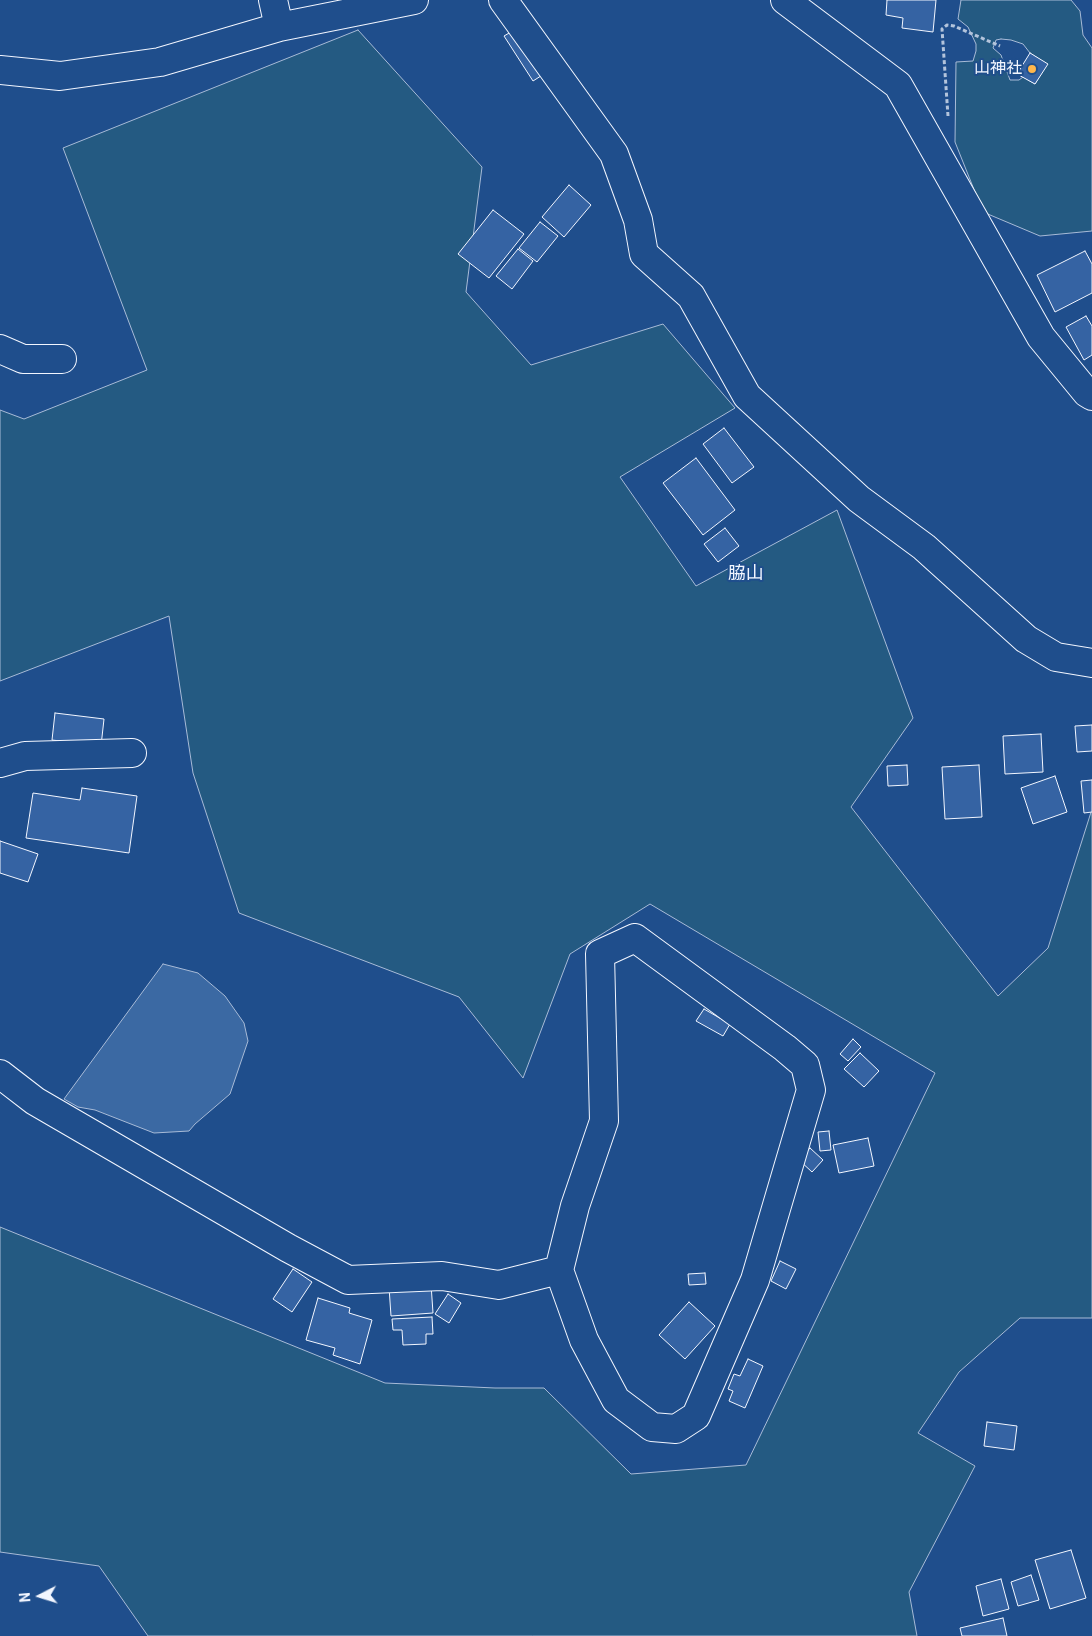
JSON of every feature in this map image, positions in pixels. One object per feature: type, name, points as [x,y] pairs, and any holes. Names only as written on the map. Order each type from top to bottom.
[{"type":"street","points":[[273,0],[279,28]]},
{"type":"street","points":[[0,70],[60,76],[160,62],[279,28],[414,0]]},
{"type":"street","points":[[503,0],[614,154],[638,220],[644,254],[692,296],[747,396],[860,499],[924,547],[1026,639],[1056,657],[1092,663]]},
{"type":"street","points":[[785,0],[898,85],[1041,337],[1087,393],[1092,396]]},
{"type":"street","points":[[0,349],[23,358],[62,359]]},
{"type":"street","points":[[0,763],[25,756],[132,753]]},
{"type":"street","points":[[634,938],[786,1048],[805,1065],[811,1090],[755,1280],[696,1416],[676,1429],[652,1427],[616,1400],[584,1340],[559,1270],[575,1206],[604,1121],[600,954],[634,938]]},
{"type":"street","points":[[0,1074],[35,1101],[288,1248],[348,1280],[442,1276],[499,1285],[559,1270]]},
{"type":"path","points":[[938,155],[946,139],[948,118],[942,29],[947,25],[954,26],[1000,46]]},
{"type":"shaded area","points":[[961,0],[1071,0],[1080,11],[1083,35],[1092,48],[1092,231],[1040,236],[983,212],[955,142],[956,62],[973,61],[976,51],[976,44],[968,27],[958,19]],"holes":[[[996,40],[1011,40],[1023,44],[1030,53],[1047,64],[1035,84],[1023,77],[1019,80],[1010,80],[1001,55],[993,48]]]},
{"type":"shaded area","points":[[358,30],[482,167],[466,292],[531,365],[663,324],[735,408],[620,477],[696,586],[837,510],[913,718],[851,807],[998,996],[1048,948],[1092,809],[1092,1318],[1020,1318],[959,1372],[918,1433],[975,1466],[909,1592],[917,1636],[148,1636],[99,1566],[0,1552],[0,1227],[385,1383],[495,1388],[544,1388],[631,1474],[746,1465],[935,1073],[650,904],[570,954],[523,1078],[459,997],[239,913],[193,773],[169,616],[0,681],[0,410],[24,419],[147,370],[63,148]]},
{"type":"shaded area","points":[[163,964],[198,973],[225,996],[244,1023],[248,1041],[230,1094],[189,1131],[154,1133],[95,1110],[78,1107],[64,1099]]},
{"type":"building","points":[[887,0],[936,0],[933,32],[902,28],[903,18],[886,15]]},
{"type":"building","points":[[516,29],[544,74],[533,81],[504,36]]},
{"type":"building","name":"山神社","points":[[1030,53],[1048,64],[1035,84],[1017,74]]},
{"type":"building","points":[[569,185],[591,205],[564,237],[542,217]]},
{"type":"building","points":[[493,210],[524,234],[489,278],[458,254]]},
{"type":"building","points":[[540,222],[558,236],[537,262],[519,248]]},
{"type":"building","points":[[518,249],[533,261],[512,289],[496,276]]},
{"type":"building","points":[[1085,251],[1092,264],[1092,293],[1055,312],[1037,275]]},
{"type":"building","points":[[1086,316],[1092,326],[1092,355],[1084,360],[1066,327]]},
{"type":"building","points":[[724,428],[754,467],[732,483],[703,444]]},
{"type":"building","points":[[696,458],[735,510],[703,535],[663,483]]},
{"type":"building","points":[[725,528],[739,546],[718,562],[704,544]]},
{"type":"building","points":[[55,713],[104,719],[101,746],[52,740]]},
{"type":"building","points":[[1092,725],[1092,751],[1077,752],[1075,726]]},
{"type":"building","points":[[1041,734],[1043,772],[1005,774],[1003,736]]},
{"type":"building","points":[[907,765],[908,785],[888,786],[887,766]]},
{"type":"building","points":[[979,765],[982,817],[945,819],[942,767]]},
{"type":"building","points":[[1055,776],[1067,812],[1033,824],[1021,788]]},
{"type":"building","points":[[1092,780],[1092,812],[1084,813],[1081,781]]},
{"type":"building","points":[[82,788],[137,796],[129,853],[26,838],[33,793],[80,800]]},
{"type":"building","points":[[0,841],[38,854],[28,882],[0,873]]},
{"type":"building","points":[[704,1009],[730,1024],[723,1036],[696,1021]]},
{"type":"building","points":[[853,1039],[861,1047],[848,1061],[840,1054]]},
{"type":"building","points":[[860,1053],[879,1071],[864,1087],[844,1069]]},
{"type":"building","points":[[829,1131],[831,1150],[820,1151],[818,1132]]},
{"type":"building","points":[[868,1138],[874,1166],[839,1173],[833,1145]]},
{"type":"building","points":[[810,1148],[823,1160],[812,1172],[799,1160]]},
{"type":"building","points":[[780,1261],[796,1269],[786,1289],[771,1281]]},
{"type":"building","points":[[293,1269],[312,1282],[292,1312],[273,1299]]},
{"type":"building","points":[[705,1273],[706,1284],[689,1285],[688,1274]]},
{"type":"building","points":[[431,1284],[433,1313],[391,1316],[389,1287]]},
{"type":"building","points":[[448,1294],[461,1303],[449,1323],[435,1314]]},
{"type":"building","points":[[318,1298],[350,1308],[349,1313],[372,1320],[360,1364],[333,1355],[335,1348],[306,1340]]},
{"type":"building","points":[[689,1302],[715,1326],[685,1359],[659,1335]]},
{"type":"building","points":[[432,1317],[433,1334],[426,1334],[426,1344],[403,1345],[402,1330],[393,1330],[392,1319]]},
{"type":"building","points":[[748,1359],[763,1366],[745,1408],[729,1401],[733,1391],[728,1389],[734,1374],[740,1376]]},
{"type":"building","points":[[987,1422],[1017,1426],[1014,1450],[984,1446]]},
{"type":"building","points":[[1071,1550],[1086,1598],[1050,1609],[1035,1560]]},
{"type":"building","points":[[1031,1575],[1039,1600],[1018,1606],[1011,1582]]},
{"type":"building","points":[[1001,1579],[1009,1609],[983,1616],[976,1586]]},
{"type":"building","points":[[1003,1618],[1007,1636],[962,1636],[960,1628]]},
{"type":"place","name":"山神社","points":[[1032,69]]},
{"type":"district","name":"脇山","points":[[746,574]]}]
